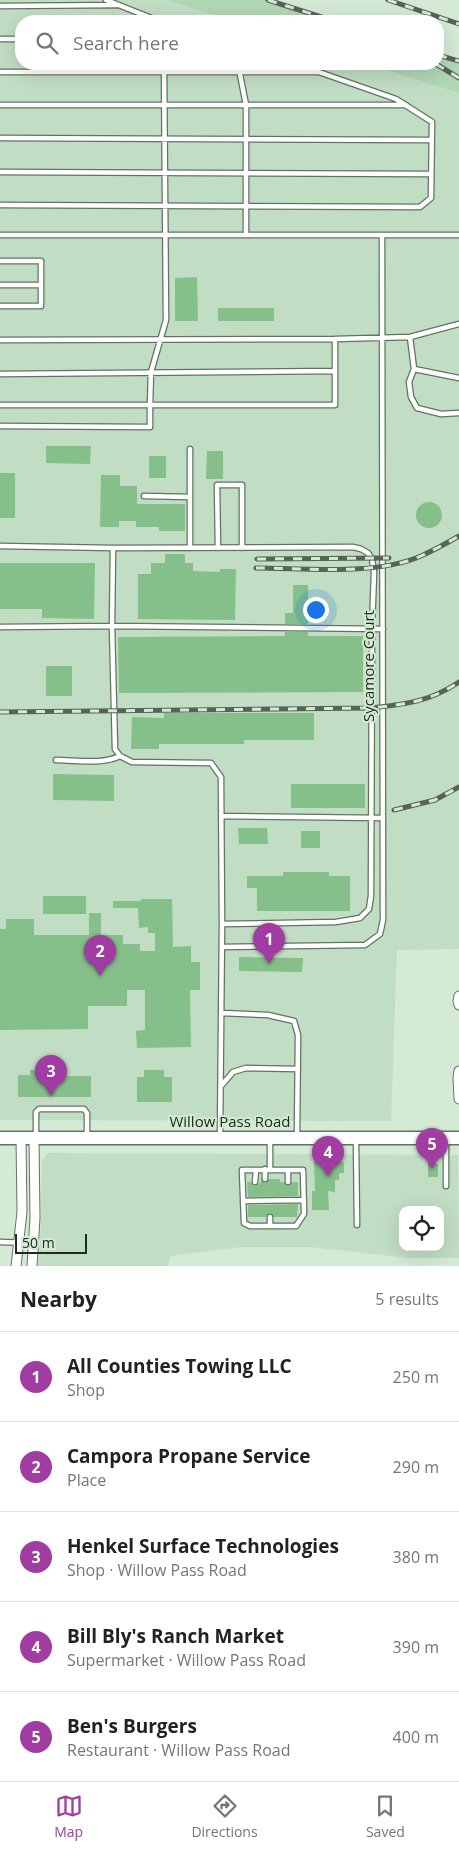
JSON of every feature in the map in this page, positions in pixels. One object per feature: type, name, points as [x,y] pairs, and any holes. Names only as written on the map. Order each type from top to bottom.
[{"type":"main road","name":"Willow Pass Road","points":[[0,1138],[459,1138]]},
{"type":"street","points":[[459,996],[459,1005]]},
{"type":"street","points":[[459,1071],[459,1099]]},
{"type":"street","points":[[16,1266],[22,1212],[21,1138]]},
{"type":"street","points":[[32,1266],[35,1218],[35,1138]]},
{"type":"lane","points":[[106,0],[144,15]]},
{"type":"lane","points":[[0,6],[118,5]]},
{"type":"lane","points":[[0,39],[15,39]]},
{"type":"lane","points":[[0,205],[420,207],[431,198],[432,122],[396,99],[317,70]]},
{"type":"lane","points":[[0,72],[324,72]]},
{"type":"lane","points":[[0,426],[150,427],[151,372],[166,320],[164,72]]},
{"type":"lane","points":[[240,72],[246,105],[246,235]]},
{"type":"lane","points":[[0,105],[407,105]]},
{"type":"lane","points":[[0,138],[432,140]]},
{"type":"lane","points":[[0,172],[431,174]]},
{"type":"lane","points":[[0,234],[459,235]]},
{"type":"lane","name":"Sycamore Court","points":[[222,947],[365,945],[380,934],[383,920],[382,235]]},
{"type":"lane","points":[[0,261],[41,261],[41,306],[0,306]]},
{"type":"lane","points":[[0,285],[41,285]]},
{"type":"lane","points":[[0,340],[336,339],[410,336],[459,324]]},
{"type":"lane","points":[[410,336],[414,369],[408,382],[411,397],[417,408],[441,414],[459,413]]},
{"type":"lane","points":[[0,405],[335,405],[336,339]]},
{"type":"lane","points":[[414,369],[459,378]]},
{"type":"lane","points":[[0,374],[335,371]]},
{"type":"lane","points":[[190,449],[190,548]]},
{"type":"lane","points":[[218,548],[217,485],[242,485],[242,548]]},
{"type":"lane","points":[[144,496],[190,497]]},
{"type":"lane","points":[[0,546],[113,548],[353,547],[361,549],[372,559],[374,567],[369,909],[360,918],[336,922],[222,924]]},
{"type":"lane","points":[[113,548],[112,626],[115,749],[120,756],[132,762],[211,763],[220,777],[222,816],[220,1138]]},
{"type":"lane","points":[[0,627],[383,628]]},
{"type":"lane","points":[[56,760],[112,760],[120,756]]},
{"type":"lane","points":[[222,816],[382,818]]},
{"type":"lane","points":[[222,1014],[268,1015],[294,1021],[298,1035],[297,1138]]},
{"type":"lane","points":[[221,1087],[233,1072],[246,1068],[298,1069]]},
{"type":"lane","points":[[35,1138],[36,1110],[84,1109],[87,1113],[87,1138]]},
{"type":"lane","points":[[265,1179],[268,1170],[270,1138]]},
{"type":"lane","points":[[356,1138],[357,1225]]},
{"type":"lane","points":[[446,1138],[446,1186]]},
{"type":"lane","points":[[242,1170],[268,1170],[303,1170],[304,1214],[296,1226],[250,1226],[244,1223],[242,1170]]},
{"type":"lane","points":[[255,1182],[256,1170]]},
{"type":"lane","points":[[288,1170],[288,1182]]},
{"type":"lane","points":[[255,1194],[255,1200]]},
{"type":"lane","points":[[288,1194],[288,1200]]},
{"type":"lane","points":[[267,1199],[270,1206]]},
{"type":"lane","points":[[243,1200],[303,1200]]},
{"type":"lane","points":[[270,1217],[270,1226]]},
{"type":"lane","points":[[0,1242],[32,1243]]},
{"type":"shaded area","points":[[0,0],[166,0],[214,15],[15,15],[15,70],[385,70],[459,93],[459,949],[397,950],[391,1121],[0,1120]]},
{"type":"shaded area","points":[[166,0],[268,0],[315,15],[214,15]]},
{"type":"shaded area","points":[[444,57],[459,61],[459,93],[385,70],[444,70]]},
{"type":"shaded area","points":[[48,1153],[458,1155],[459,1258],[409,1258],[310,1247],[241,1247],[170,1256],[168,1266],[38,1266],[42,1161]]},
{"type":"building","points":[[197,277],[198,321],[175,321],[175,278]]},
{"type":"building","points":[[218,308],[274,308],[274,321],[218,321]]},
{"type":"building","points":[[46,446],[91,446],[90,464],[46,463]]},
{"type":"building","points":[[207,451],[223,451],[223,479],[206,479]]},
{"type":"building","points":[[149,456],[166,456],[166,478],[149,478]]},
{"type":"building","points":[[0,473],[15,473],[15,518],[0,518]]},
{"type":"building","points":[[101,475],[120,475],[120,486],[137,486],[137,504],[185,504],[185,531],[159,531],[159,527],[136,527],[136,521],[119,521],[119,527],[100,527]]},
{"type":"building","points":[[429,502],[438,506],[442,515],[438,524],[429,528],[420,524],[416,515],[420,506]]},
{"type":"building","points":[[165,554],[185,554],[185,563],[193,563],[193,571],[220,572],[220,569],[236,569],[235,620],[138,619],[138,574],[151,574],[151,563],[165,563]]},
{"type":"building","points":[[0,563],[95,563],[94,619],[42,618],[42,609],[0,609]]},
{"type":"building","points":[[293,585],[308,585],[308,624],[285,624],[285,613],[293,613]]},
{"type":"building","points":[[285,632],[308,632],[308,636],[363,636],[363,692],[119,693],[118,637],[285,636]]},
{"type":"building","points":[[46,666],[72,666],[72,696],[46,696]]},
{"type":"building","points":[[164,713],[314,713],[314,740],[244,740],[244,744],[159,744],[159,749],[131,749],[132,717],[164,718]]},
{"type":"building","points":[[53,774],[114,775],[114,801],[53,800]]},
{"type":"building","points":[[291,784],[365,784],[365,808],[291,808]]},
{"type":"building","points":[[238,828],[267,828],[268,844],[239,844]]},
{"type":"building","points":[[301,831],[320,831],[320,848],[301,848]]},
{"type":"building","points":[[283,872],[329,872],[329,876],[350,876],[350,911],[257,911],[257,888],[247,888],[247,876],[283,876]]},
{"type":"building","points":[[43,896],[86,896],[86,914],[43,914]]},
{"type":"building","points":[[141,899],[172,899],[173,947],[191,946],[191,962],[200,962],[200,990],[190,990],[191,1047],[137,1048],[136,1031],[145,1030],[145,990],[127,990],[127,1006],[88,1006],[88,1029],[0,1030],[0,929],[6,929],[6,919],[34,919],[34,935],[89,935],[89,913],[101,913],[101,935],[123,935],[123,944],[140,944],[140,951],[155,951],[155,933],[148,933],[148,927],[139,928],[138,908],[113,908],[113,901],[141,901]]},
{"type":"building","points":[[239,957],[303,958],[302,972],[239,971]]},
{"type":"building","points":[[30,1070],[48,1070],[48,1076],[91,1076],[91,1097],[18,1097],[18,1075],[30,1075]]},
{"type":"building","points":[[144,1070],[164,1070],[164,1077],[172,1077],[172,1102],[137,1102],[137,1077],[144,1077]]},
{"type":"building","points":[[314,1162],[344,1162],[344,1173],[339,1173],[339,1180],[335,1180],[335,1192],[328,1191],[329,1210],[312,1210],[312,1191],[315,1191]]},
{"type":"building","points":[[428,1164],[438,1164],[438,1177],[428,1177]]},
{"type":"building","points":[[261,1179],[265,1183],[269,1179],[280,1179],[280,1182],[284,1182],[288,1186],[292,1182],[298,1182],[298,1196],[248,1197],[247,1182],[251,1182],[253,1186],[256,1186],[261,1182]]},
{"type":"building","points":[[298,1204],[297,1217],[274,1217],[270,1213],[266,1217],[248,1217],[248,1205]]},
{"type":"railway","points":[[268,0],[315,15]]},
{"type":"railway","points":[[388,0],[432,15]]},
{"type":"railway","points":[[444,19],[459,24]]},
{"type":"railway","points":[[444,57],[459,61]]},
{"type":"railway","points":[[444,69],[459,78]]},
{"type":"railway","points":[[256,568],[340,570],[383,566],[421,556],[459,536]]},
{"type":"railway","points":[[257,559],[389,558]]},
{"type":"railway","points":[[0,712],[371,708],[417,701],[438,694],[459,682]]},
{"type":"railway","points":[[394,810],[435,800],[459,787]]},
{"type":"place","name":"All Counties Towing LLC","points":[[269,964]]},
{"type":"place","name":"Campora Propane Service","points":[[100,976]]},
{"type":"place","name":"Henkel Surface Technologies","points":[[51,1096]]},
{"type":"place","name":"Ben's Burgers","points":[[432,1169]]},
{"type":"place","name":"Bill Bly's Ranch Market","points":[[328,1177]]}]
